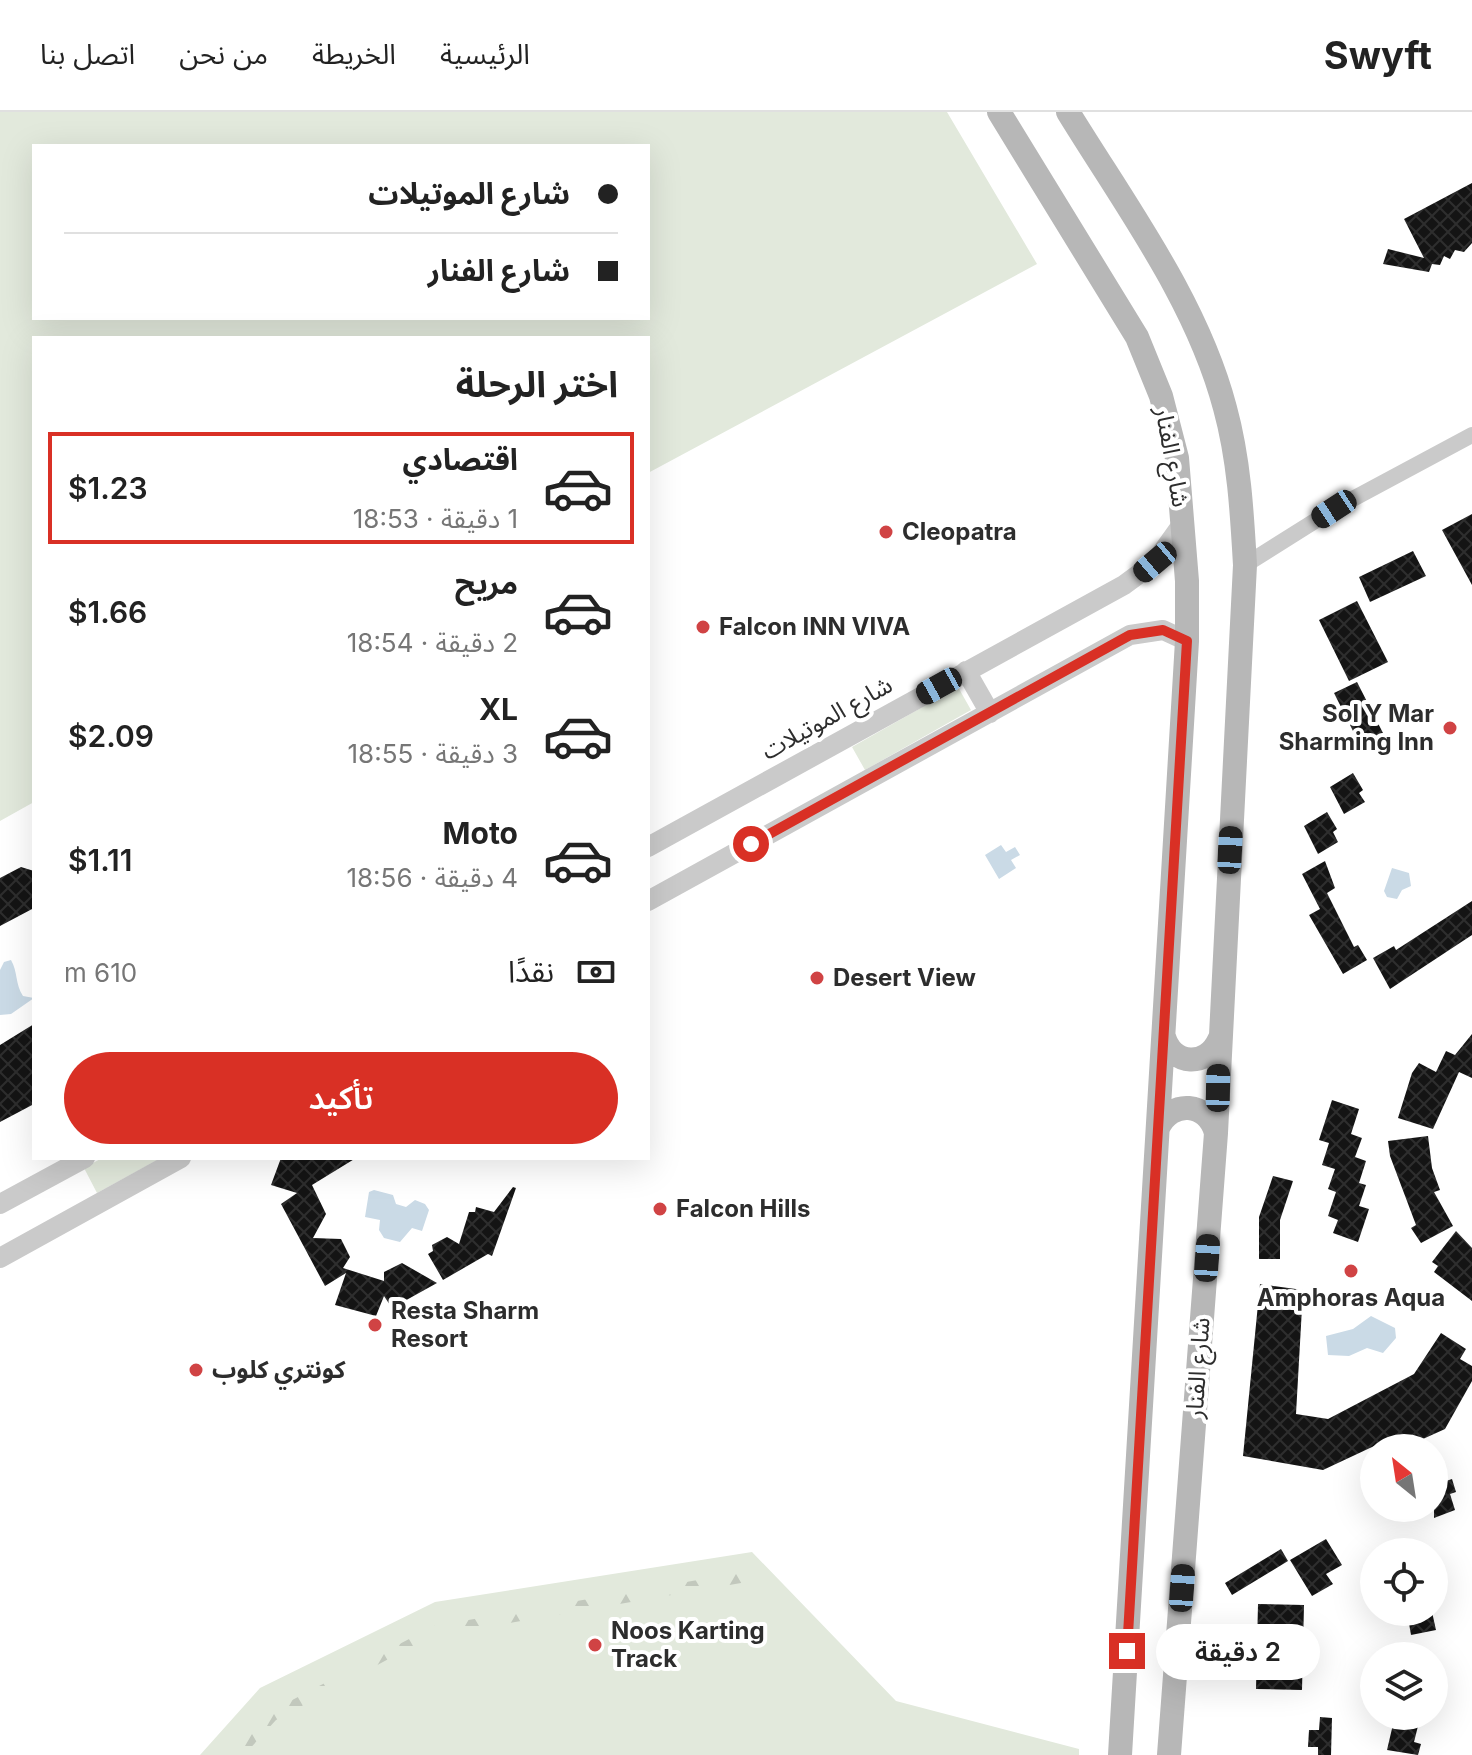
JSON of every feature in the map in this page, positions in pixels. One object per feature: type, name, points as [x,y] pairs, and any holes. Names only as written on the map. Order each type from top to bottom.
[{"type":"main road","name":"شارع الفنار","points":[[999,112],[1015,123],[1147,358],[1171,427],[1183,523],[1187,641],[1120,1755]]},
{"type":"main road","name":"شارع الفنار","points":[[1068,112],[1155,255],[1217,380],[1236,460],[1245,565],[1216,1133],[1169,1755]]},
{"type":"main road","points":[[1164,1037],[1176,1056],[1190,1060],[1205,1057],[1219,1040]]},
{"type":"main road","points":[[1158,1128],[1173,1110],[1189,1107],[1204,1113],[1216,1133]]},
{"type":"street","points":[[1245,565],[1334,509],[1472,435]]},
{"type":"street","name":"شارع الموتيلات","points":[[650,846],[1140,574],[1168,547],[1183,523]]},
{"type":"street","points":[[650,900],[1140,632],[1163,630],[1187,641]]},
{"type":"street","points":[[966,671],[990,713]]},
{"type":"street","points":[[0,1204],[81,1160]]},
{"type":"street","points":[[0,1258],[177,1160]]},
{"type":"green space","points":[[0,112],[947,112],[1037,264],[650,472],[650,336],[32,336],[32,803],[0,821]]},
{"type":"green space","points":[[958,687],[971,710],[865,770],[852,747]]},
{"type":"green space","points":[[98,1160],[157,1160],[97,1193],[84,1168]]},
{"type":"green space","name":"Noos Karting Track","points":[[752,1552],[896,1701],[1079,1749],[1079,1755],[200,1755],[260,1688],[435,1602]]},
{"type":"green space","points":[[738,1573],[746,1578],[741,1583],[429,1637],[276,1720],[244,1755],[232,1755],[275,1709],[434,1626]]},
{"type":"water","points":[[1001,845],[1006,852],[1015,847],[1020,855],[1011,860],[1016,868],[999,879],[985,855]]},
{"type":"water","points":[[1392,868],[1409,873],[1411,886],[1402,890],[1397,899],[1387,897],[1384,891]]},
{"type":"water","points":[[11,960],[23,996],[32,999],[11,1014],[0,1015],[0,970],[4,962]]},
{"type":"water","points":[[374,1190],[393,1195],[396,1204],[406,1207],[415,1200],[425,1204],[429,1210],[422,1231],[412,1228],[400,1242],[384,1238],[379,1230],[380,1220],[365,1217],[369,1192]]},
{"type":"water","points":[[1371,1316],[1395,1328],[1396,1338],[1383,1353],[1367,1348],[1349,1356],[1328,1355],[1326,1336],[1353,1329]]},
{"type":"building","points":[[1472,183],[1472,243],[1464,252],[1455,250],[1450,259],[1444,256],[1440,265],[1432,264],[1429,272],[1383,264],[1388,249],[1424,258],[1404,219]]},
{"type":"building","points":[[1472,514],[1472,585],[1442,530]]},
{"type":"building","points":[[1413,551],[1426,576],[1370,602],[1359,577]]},
{"type":"building","points":[[1357,601],[1388,662],[1349,681],[1319,620]]},
{"type":"building","points":[[1357,682],[1383,733],[1360,745],[1334,693]]},
{"type":"building","points":[[1353,773],[1363,790],[1359,793],[1365,802],[1344,814],[1330,787]]},
{"type":"building","points":[[1327,812],[1337,829],[1333,832],[1338,842],[1318,854],[1304,826]]},
{"type":"building","points":[[1325,861],[1335,888],[1327,893],[1354,947],[1358,945],[1367,960],[1343,974],[1309,915],[1320,909],[1302,874]]},
{"type":"building","points":[[21,867],[32,870],[32,909],[0,926],[0,878]]},
{"type":"building","points":[[1472,901],[1472,935],[1390,989],[1373,958],[1394,946],[1396,950]]},
{"type":"building","points":[[32,1025],[32,1105],[0,1122],[0,1045]]},
{"type":"building","points":[[1472,1034],[1472,1078],[1459,1072],[1433,1129],[1398,1118],[1412,1073],[1419,1063],[1436,1072],[1446,1051],[1455,1055]]},
{"type":"building","points":[[1332,1100],[1359,1109],[1351,1134],[1362,1138],[1355,1157],[1366,1161],[1359,1183],[1366,1185],[1359,1206],[1369,1209],[1358,1242],[1333,1233],[1338,1220],[1328,1216],[1336,1192],[1328,1189],[1335,1169],[1322,1165],[1329,1143],[1319,1140]]},
{"type":"building","points":[[1428,1136],[1432,1168],[1440,1190],[1434,1192],[1453,1226],[1421,1243],[1411,1228],[1416,1225],[1390,1156],[1388,1141]]},
{"type":"building","points":[[280,1160],[353,1160],[312,1185],[326,1214],[313,1238],[341,1239],[350,1257],[343,1268],[384,1281],[384,1272],[402,1263],[437,1283],[392,1308],[384,1296],[376,1316],[335,1305],[346,1273],[325,1286],[281,1204],[297,1193],[271,1185]]},
{"type":"building","points":[[1273,1176],[1293,1181],[1280,1220],[1280,1259],[1259,1259],[1259,1217]]},
{"type":"building","points":[[513,1187],[516,1188],[492,1256],[488,1254],[443,1280],[428,1254],[433,1251],[432,1245],[447,1237],[459,1244],[469,1212],[475,1212],[476,1207],[494,1212]]},
{"type":"building","points":[[1456,1231],[1472,1248],[1472,1301],[1434,1272],[1438,1266],[1432,1262]]},
{"type":"building","points":[[1260,1284],[1303,1290],[1296,1414],[1328,1419],[1414,1374],[1441,1333],[1466,1349],[1460,1359],[1472,1366],[1472,1381],[1445,1429],[1434,1434],[1360,1434],[1360,1453],[1323,1470],[1243,1456]]},
{"type":"building","points":[[1452,1479],[1456,1492],[1450,1494],[1455,1510],[1448,1513],[1448,1480]]},
{"type":"building","points":[[1326,1539],[1342,1565],[1326,1574],[1333,1584],[1312,1596],[1290,1560]]},
{"type":"building","points":[[1281,1549],[1288,1561],[1232,1595],[1225,1583]]},
{"type":"building","points":[[1258,1604],[1304,1605],[1302,1690],[1256,1689]]},
{"type":"building","points":[[1409,1626],[1435,1626],[1436,1630],[1411,1635]]},
{"type":"building","points":[[1320,1717],[1332,1718],[1331,1755],[1318,1755],[1318,1747],[1308,1747],[1309,1730],[1319,1730]]},
{"type":"building","points":[[1392,1730],[1417,1730],[1414,1742],[1421,1744],[1418,1755],[1387,1750]]},
{"type":"place","name":"Cleopatra","points":[[886,532]]},
{"type":"place","name":"Falcon INN VIVA","points":[[703,627]]},
{"type":"place","name":"Sol Y Mar Sharming Inn","points":[[1450,728]]},
{"type":"place","name":"Desert View","points":[[817,978]]},
{"type":"place","name":"Falcon Hills","points":[[660,1209]]},
{"type":"place","name":"Amphoras Aqua","points":[[1351,1271]]},
{"type":"place","name":"Resta Sharm Resort","points":[[375,1325]]},
{"type":"place","name":"كونتري كلوب","points":[[196,1370]]},
{"type":"place","name":"Noos Karting Track","points":[[595,1645]]},
{"type":"route","points":[[751,844],[1130,635],[1163,630],[1187,641],[1127,1651]]}]
